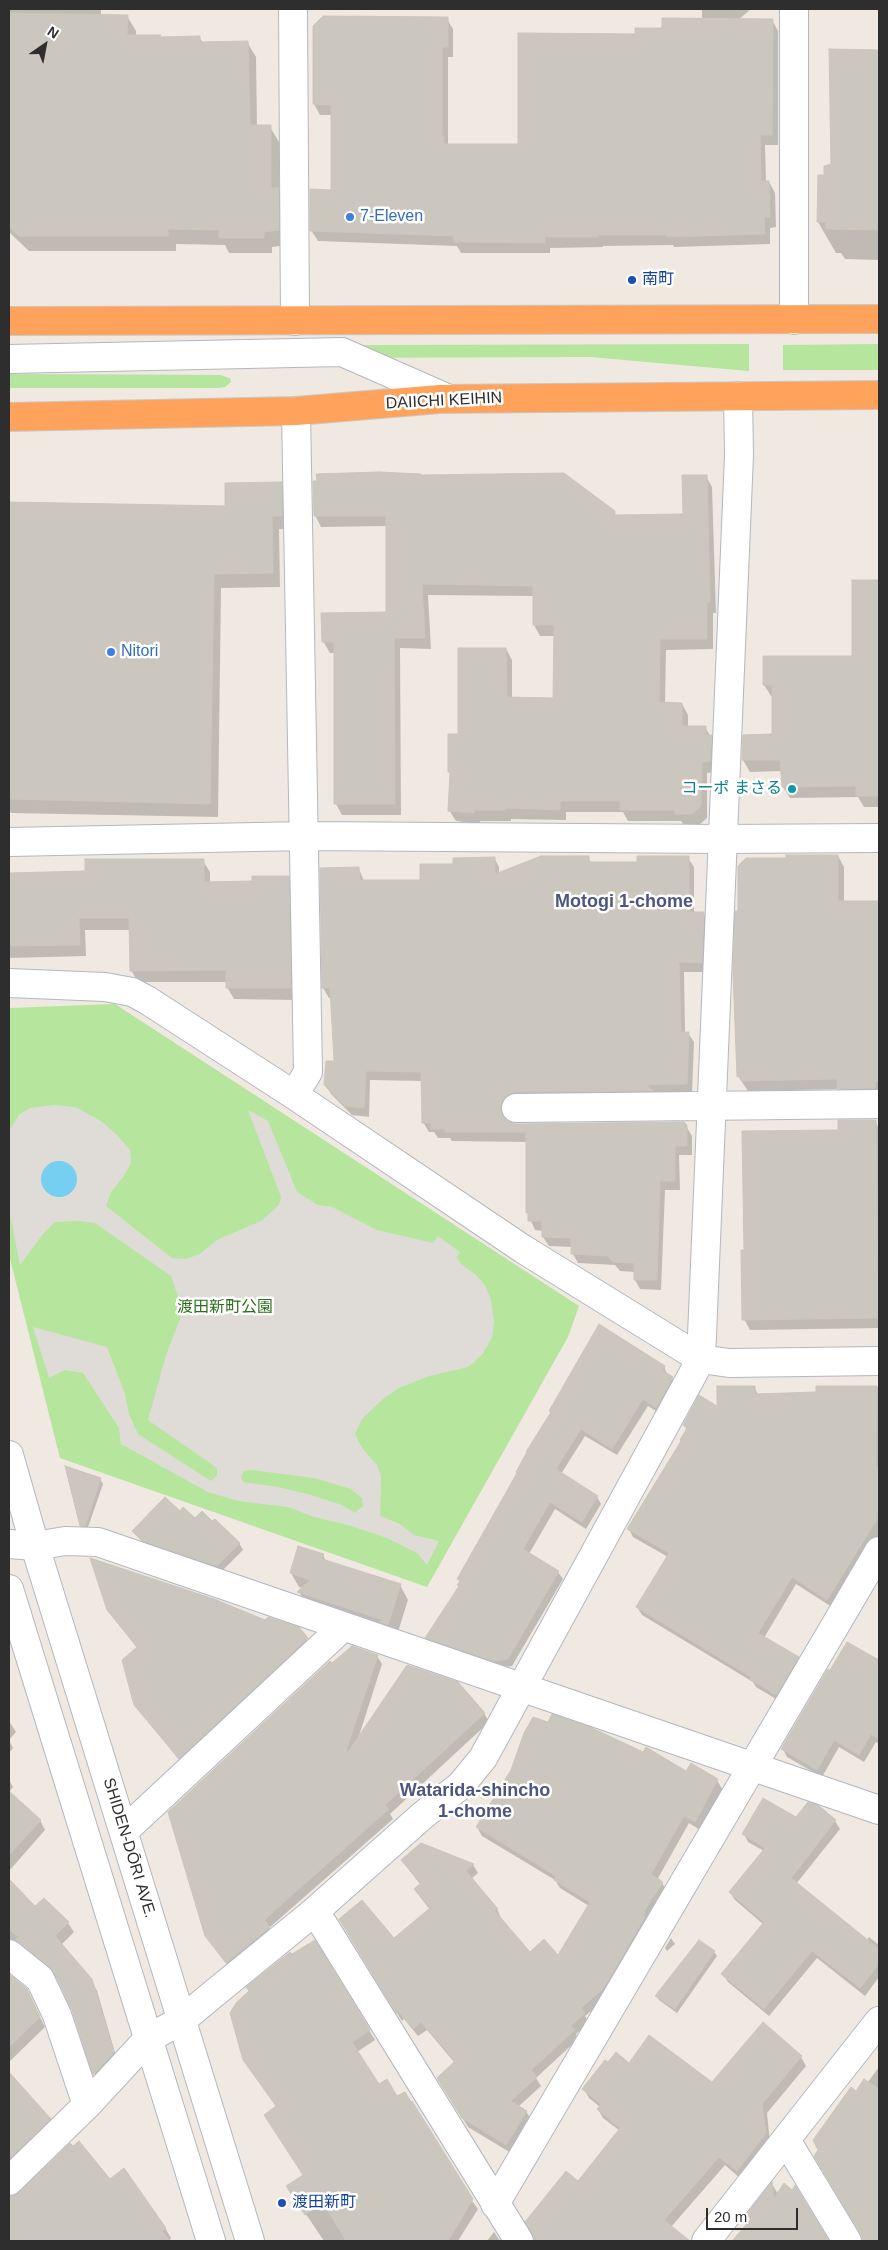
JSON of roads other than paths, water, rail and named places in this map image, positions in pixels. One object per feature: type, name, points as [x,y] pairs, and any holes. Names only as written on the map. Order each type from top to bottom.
[{"type":"highway","points":[[9,322],[879,319]]},
{"type":"highway","name":"DAIICHI KEIHIN","points":[[9,417],[296,410],[449,399],[879,395]]},
{"type":"street","points":[[294,9],[296,321]]},
{"type":"street","points":[[794,9],[794,320]]},
{"type":"street","points":[[9,359],[342,352],[449,399]]},
{"type":"street","points":[[9,2182],[87,2105],[149,2038],[182,2020],[315,1911],[422,1816],[461,1785],[483,1758],[701,1359],[710,1106],[724,839],[739,455],[738,396]]},
{"type":"street","points":[[294,1095],[308,1072],[296,410]]},
{"type":"street","points":[[9,842],[305,836],[724,839],[879,838]]},
{"type":"street","points":[[9,984],[105,987],[132,992],[294,1095],[498,1233],[601,1299],[701,1359],[729,1363],[879,1361]]},
{"type":"street","points":[[516,1108],[879,1104]]},
{"type":"street","name":"SHIDEN-DŌRI AVE.","points":[[9,1455],[22,1545],[124,1831],[250,2241]]},
{"type":"street","points":[[22,1545],[65,1541],[98,1542],[879,1810]]},
{"type":"street","points":[[495,2204],[879,1552]]},
{"type":"street","points":[[9,1589],[149,2038],[210,2241]]},
{"type":"street","points":[[124,1831],[343,1627]]},
{"type":"street","points":[[315,1911],[518,2241]]},
{"type":"street","points":[[9,1954],[40,1979],[57,2015],[87,2105]]},
{"type":"street","points":[[706,2241],[879,2021]]},
{"type":"street","points":[[786,2140],[847,2241]]},
{"type":"water","points":[[59,1161],[71,1167],[77,1179],[71,1191],[59,1197],[47,1191],[41,1179],[47,1167]]},
{"type":"place","name":"7-Eleven","points":[[350,217]]},
{"type":"place","name":"南町","points":[[632,280]]},
{"type":"place","name":"Nitori","points":[[111,652]]},
{"type":"place","name":"コーポ まさる","points":[[792,789]]},
{"type":"place","name":"渡田新町","points":[[282,2203]]},
{"type":"district","name":"Motogi 1-chome","points":[[624,902]]},
{"type":"district","name":"Watarida-shincho 1-chome","points":[[475,1801]]},
{"type":"park label","name":"渡田新町公園","points":[[225,1308]]}]
